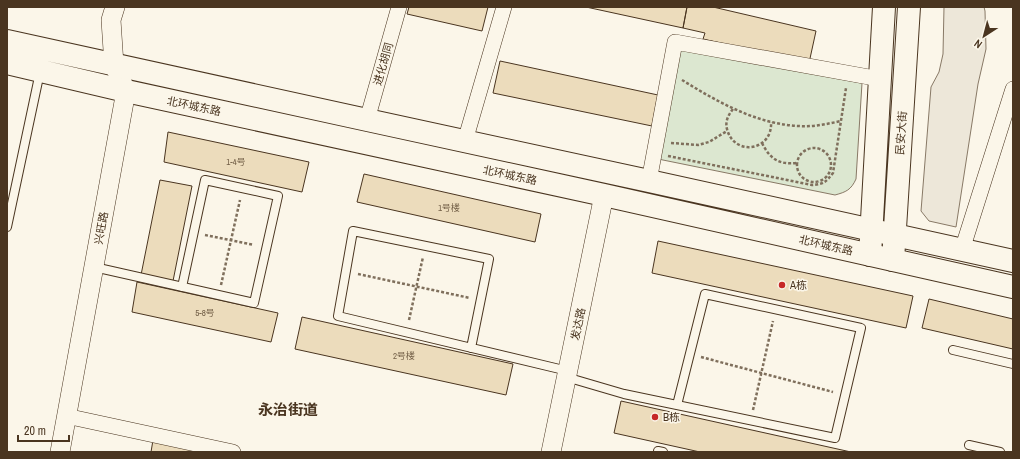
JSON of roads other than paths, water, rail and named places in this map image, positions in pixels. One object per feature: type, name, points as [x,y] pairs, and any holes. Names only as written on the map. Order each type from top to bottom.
[{"type":"main road","points":[[870,255],[884,7]]},
{"type":"main road","name":"民安大街","points":[[893,260],[908,7]]},
{"type":"main road","name":"北环城东路","points":[[7,41],[1013,261]]},
{"type":"main road","name":"北环城东路","points":[[7,63],[126,91],[604,195],[1013,287]]},
{"type":"street","points":[[115,7],[111,20],[114,65],[126,91]]},
{"type":"street","name":"进化胡同","points":[[367,120],[398,7]]},
{"type":"street","points":[[465,141],[504,7]]},
{"type":"street","points":[[649,181],[676,42],[880,79]]},
{"type":"street","points":[[962,250],[1013,89]]},
{"type":"street","name":"兴旺路","points":[[60,452],[126,91]]},
{"type":"street","name":"发达路","points":[[551,452],[604,195]]},
{"type":"street","points":[[66,416],[234,452]]},
{"type":"lane","points":[[7,227],[9,205],[40,71]]},
{"type":"lane","points":[[94,267],[182,287],[254,303],[278,196],[205,180],[182,287]]},
{"type":"lane","points":[[471,348],[489,259],[353,230],[338,316],[471,348],[567,374],[624,394],[835,438],[861,328],[705,294],[677,405]]},
{"type":"lane","points":[[953,350],[1013,364]]},
{"type":"lane","points":[[969,445],[1000,452]]},
{"type":"lane","points":[[658,452],[663,452]]},
{"type":"place","name":"A栋","points":[[782,285]]},
{"type":"place","name":"B栋","points":[[655,417]]},
{"type":"district","name":"永治街道","points":[[288,409]]}]
